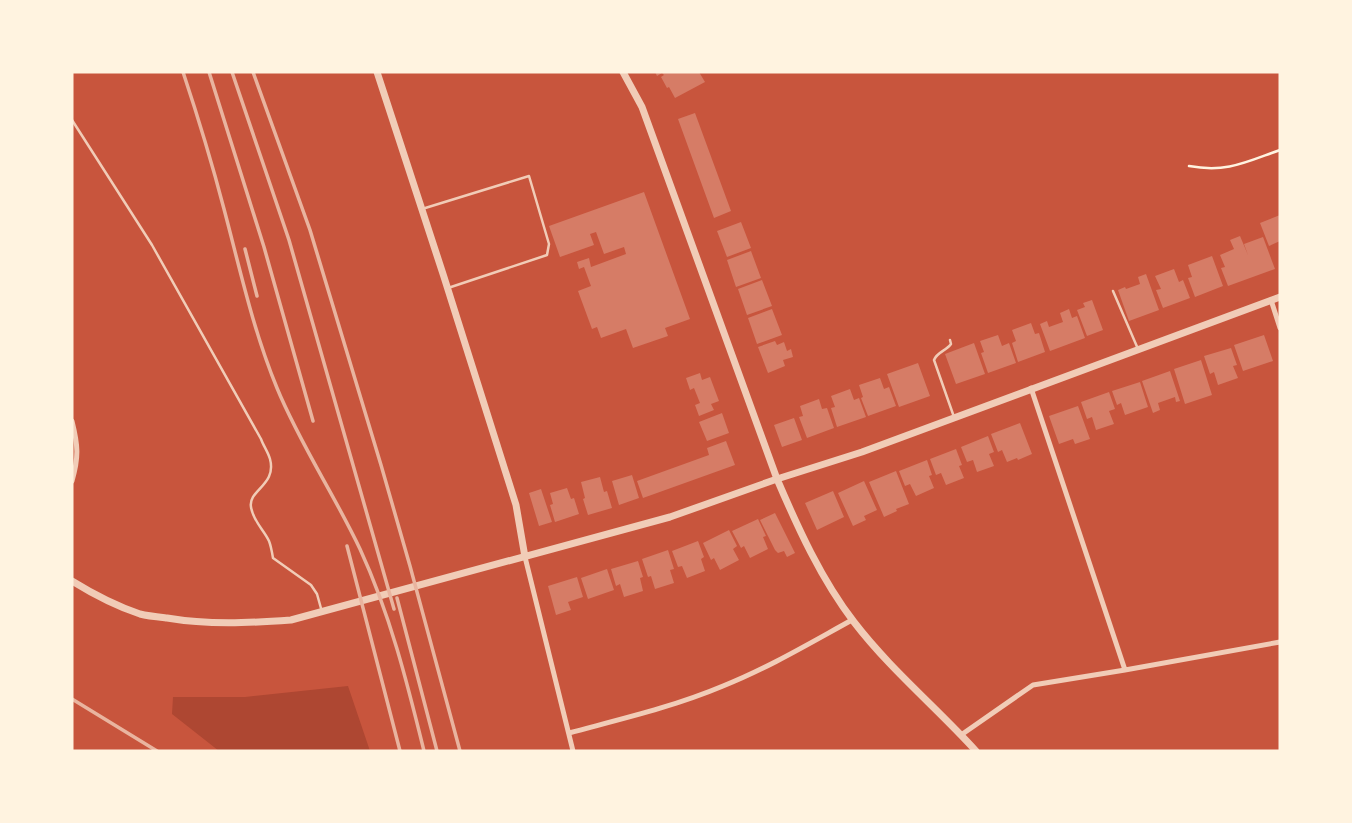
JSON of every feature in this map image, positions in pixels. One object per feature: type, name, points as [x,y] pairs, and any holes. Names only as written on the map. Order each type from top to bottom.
[{"type":"street","points":[[377,72],[516,505],[525,557],[573,751]]},
{"type":"street","points":[[623,72],[642,107],[777,479],[824,578],[852,620],[902,678],[976,751]]},
{"type":"street","points":[[72,581],[94,595],[142,614],[177,620],[248,623],[291,620],[670,517],[862,452],[1280,297]]},
{"type":"street","points":[[1271,300],[1280,328]]},
{"type":"street","points":[[1031,388],[1125,670]]},
{"type":"street","points":[[72,421],[78,450],[72,481]]},
{"type":"street","points":[[569,733],[642,714],[716,689],[852,620]]},
{"type":"street","points":[[961,735],[1034,685],[1280,642]]},
{"type":"lane","points":[[72,120],[152,246],[261,439],[270,460],[270,474],[264,487],[253,496],[250,505],[256,521],[270,543],[272,558],[311,585],[317,594],[322,612]]},
{"type":"lane","points":[[422,209],[529,176],[549,244],[547,255],[448,288]]},
{"type":"lane","points":[[1113,291],[1138,349]]},
{"type":"lane","points":[[950,340],[949,348],[935,356],[934,360],[954,417]]},
{"type":"path","points":[[1189,166],[1221,169],[1280,150]]},
{"type":"shaded area","points":[[348,686],[370,751],[219,751],[172,714],[173,697],[245,697]]},
{"type":"building","points":[[655,72],[699,72],[705,82],[675,98],[661,77],[664,75],[662,73],[657,76]]},
{"type":"building","points":[[695,113],[731,211],[714,218],[678,119]]},
{"type":"building","points":[[644,192],[690,319],[665,328],[668,336],[633,348],[626,329],[601,338],[597,327],[592,329],[578,291],[591,286],[584,267],[579,269],[577,262],[589,258],[591,267],[626,254],[624,247],[604,254],[596,232],[590,234],[594,245],[560,257],[549,226]]},
{"type":"building","points":[[1280,215],[1280,241],[1269,246],[1260,223]]},
{"type":"building","points":[[741,222],[751,248],[727,257],[717,231]]},
{"type":"building","points":[[1240,236],[1248,255],[1244,244],[1263,237],[1275,269],[1228,286],[1221,268],[1225,267],[1220,255],[1234,249],[1230,240]]},
{"type":"building","points":[[751,251],[761,278],[736,287],[727,260]]},
{"type":"building","points":[[1212,256],[1223,286],[1195,297],[1188,278],[1192,277],[1188,265]]},
{"type":"building","points":[[1174,269],[1179,282],[1183,280],[1190,298],[1163,308],[1156,290],[1161,289],[1155,276]]},
{"type":"building","points":[[1146,274],[1159,310],[1129,321],[1118,290],[1140,284],[1138,277]]},
{"type":"building","points":[[762,280],[772,306],[747,315],[738,289]]},
{"type":"building","points":[[1092,300],[1103,330],[1087,336],[1077,310],[1085,307],[1083,303]]},
{"type":"building","points":[[772,309],[782,335],[757,344],[748,318]]},
{"type":"building","points":[[1069,309],[1072,318],[1077,316],[1085,338],[1050,351],[1040,324],[1047,321],[1049,327],[1063,322],[1060,313]]},
{"type":"building","points":[[1031,323],[1035,334],[1039,333],[1045,352],[1018,362],[1012,343],[1016,341],[1012,330]]},
{"type":"building","points":[[998,335],[1002,346],[1009,343],[1016,363],[988,373],[980,341]]},
{"type":"building","points":[[1264,335],[1273,361],[1243,371],[1234,345]]},
{"type":"building","points":[[775,341],[777,345],[784,342],[787,351],[791,349],[793,357],[783,360],[785,366],[768,373],[758,347]]},
{"type":"building","points":[[974,343],[985,374],[956,384],[945,354]]},
{"type":"building","points":[[1231,348],[1237,365],[1233,366],[1238,378],[1218,385],[1214,372],[1210,374],[1204,356]]},
{"type":"building","points":[[1201,360],[1212,395],[1185,404],[1174,369]]},
{"type":"building","points":[[918,363],[930,396],[899,407],[887,374]]},
{"type":"building","points":[[1170,371],[1180,401],[1176,402],[1175,397],[1158,403],[1160,410],[1153,413],[1142,381]]},
{"type":"building","points":[[700,373],[702,380],[710,377],[719,401],[711,404],[714,410],[699,416],[695,405],[700,403],[694,388],[690,390],[686,378]]},
{"type":"building","points":[[880,378],[884,389],[889,387],[896,406],[868,416],[859,385]]},
{"type":"building","points":[[1140,382],[1148,407],[1125,415],[1121,403],[1117,405],[1112,391]]},
{"type":"building","points":[[850,389],[854,400],[859,398],[866,417],[837,427],[831,408],[835,407],[831,396]]},
{"type":"building","points":[[1109,392],[1115,409],[1109,411],[1114,424],[1096,430],[1092,417],[1087,419],[1081,402]]},
{"type":"building","points":[[819,399],[822,409],[827,408],[834,428],[807,438],[799,417],[803,416],[800,406]]},
{"type":"building","points":[[1078,406],[1090,439],[1075,444],[1073,439],[1059,444],[1049,416]]},
{"type":"building","points":[[722,413],[729,433],[707,441],[699,422]]},
{"type":"building","points":[[794,418],[802,440],[782,447],[774,425]]},
{"type":"building","points":[[1020,423],[1032,454],[1007,462],[1002,450],[998,452],[991,434]]},
{"type":"building","points":[[988,436],[994,452],[989,454],[994,466],[977,472],[973,460],[967,462],[961,447]]},
{"type":"building","points":[[726,441],[735,465],[643,498],[637,481],[709,455],[707,448]]},
{"type":"building","points":[[956,449],[964,478],[946,485],[941,473],[936,475],[930,459]]},
{"type":"building","points":[[927,460],[934,488],[916,496],[910,484],[905,486],[899,471]]},
{"type":"building","points":[[896,471],[909,504],[884,517],[869,482]]},
{"type":"building","points":[[632,475],[639,498],[619,505],[612,481]]},
{"type":"building","points":[[600,477],[612,508],[588,515],[581,482]]},
{"type":"building","points":[[864,481],[877,510],[864,516],[866,520],[853,526],[838,493]]},
{"type":"building","points":[[567,488],[571,499],[574,498],[579,514],[555,522],[550,493]]},
{"type":"building","points":[[541,489],[552,522],[539,526],[529,493]]},
{"type":"building","points":[[833,491],[844,517],[817,530],[805,503]]},
{"type":"building","points":[[775,513],[795,553],[787,557],[784,551],[778,553],[775,550],[760,520]]},
{"type":"building","points":[[758,519],[766,536],[763,537],[768,549],[750,558],[732,531]]},
{"type":"building","points":[[729,530],[737,546],[733,549],[739,560],[720,570],[714,558],[711,560],[703,543]]},
{"type":"building","points":[[698,541],[704,557],[701,559],[705,571],[687,578],[682,566],[678,567],[672,551]]},
{"type":"building","points":[[668,550],[674,569],[670,570],[674,583],[655,589],[642,559]]},
{"type":"building","points":[[638,561],[643,577],[640,578],[643,591],[624,597],[620,584],[616,586],[611,569]]},
{"type":"building","points":[[607,569],[614,590],[588,599],[581,578]]},
{"type":"building","points":[[577,577],[583,597],[568,602],[571,610],[556,615],[548,586]]},
{"type":"railway","points":[[183,72],[210,157],[268,366],[296,429],[371,574],[397,649],[424,751]]},
{"type":"railway","points":[[209,72],[264,247],[313,421]]},
{"type":"railway","points":[[232,72],[289,240],[394,609]]},
{"type":"railway","points":[[253,72],[310,230],[381,465],[460,751]]},
{"type":"railway","points":[[245,249],[257,296]]},
{"type":"railway","points":[[347,546],[400,751]]},
{"type":"railway","points":[[397,598],[437,751]]},
{"type":"railway","points":[[72,699],[157,751]]}]
